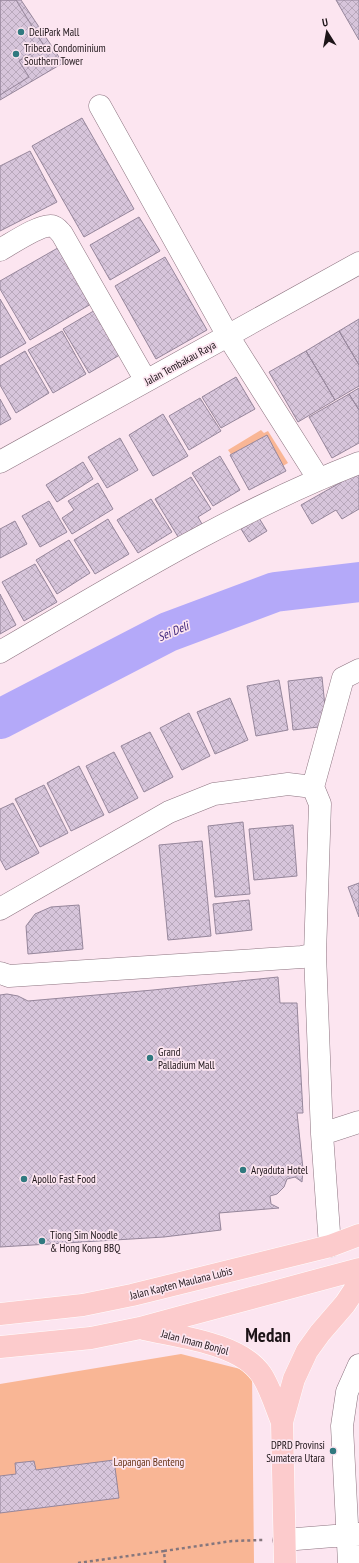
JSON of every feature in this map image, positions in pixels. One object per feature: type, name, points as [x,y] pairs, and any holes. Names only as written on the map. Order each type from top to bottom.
[{"type":"main road","name":"Jalan Kapten Maulana Lubis","points":[[0,1314],[83,1305],[132,1295],[330,1246],[359,1235]]},
{"type":"main road","points":[[0,1347],[91,1338],[142,1328],[359,1269]]},
{"type":"main road","name":"Jalan Imam Bonjol","points":[[285,1563],[282,1422],[294,1379],[307,1351],[320,1333],[345,1304],[359,1283]]},
{"type":"main road","points":[[132,1295],[142,1328]]},
{"type":"main road","name":"Jalan Imam Bonjol","points":[[142,1328],[219,1346],[236,1353],[253,1364],[262,1375],[282,1422]]},
{"type":"street","points":[[100,106],[228,336],[318,478]]},
{"type":"street","points":[[0,250],[35,230],[51,226],[57,228],[62,234],[146,381]]},
{"type":"street","name":"Jalan Tembakau Raya","points":[[0,462],[359,263]]},
{"type":"street","points":[[0,652],[186,545],[318,478],[359,462]]},
{"type":"street","points":[[330,1246],[322,1134],[315,954],[320,804],[313,787],[343,678],[359,670]]},
{"type":"street","points":[[0,909],[169,812],[214,794],[288,784],[313,787]]},
{"type":"street","points":[[0,973],[9,976],[302,957],[315,954]]},
{"type":"street","points":[[322,1134],[359,1122]]},
{"type":"street","points":[[349,1563],[353,1534],[342,1426],[347,1392],[359,1365]]},
{"type":"street","points":[[284,1540],[353,1534]]},
{"type":"path","points":[[78,1563],[232,1541],[284,1540]]},
{"type":"path","points":[[164,1551],[165,1563]]},
{"type":"green space","points":[[261,430],[264,433],[268,431],[288,463],[252,484],[228,450]]},
{"type":"green space","name":"Lapangan Benteng","points":[[181,1354],[252,1372],[254,1563],[0,1563],[0,1384]]},
{"type":"building","name":"Tribeca Condominium Southern Tower","points":[[0,0],[16,0],[44,46],[19,61],[29,77],[0,95]]},
{"type":"building","name":"Tribeca Condominium Southern Tower","points":[[0,0],[21,0],[63,63],[0,100]]},
{"type":"building","points":[[336,0],[359,0],[359,40]]},
{"type":"building","points":[[82,118],[134,209],[84,237],[32,146]]},
{"type":"building","points":[[30,151],[57,202],[0,231],[0,166]]},
{"type":"building","points":[[139,217],[160,251],[110,280],[90,245]]},
{"type":"building","points":[[63,245],[96,301],[30,340],[0,289],[0,281]]},
{"type":"building","points":[[165,257],[207,330],[156,359],[115,286]]},
{"type":"building","points":[[0,299],[26,343],[0,358]]},
{"type":"building","points":[[97,309],[123,353],[89,373],[63,329]]},
{"type":"building","points":[[359,319],[359,365],[339,331]]},
{"type":"building","points":[[62,331],[86,374],[53,393],[28,350]]},
{"type":"building","points":[[339,331],[359,365],[359,386],[335,400],[306,351]]},
{"type":"building","points":[[25,351],[49,393],[16,413],[0,385],[0,366]]},
{"type":"building","points":[[306,351],[335,400],[298,422],[269,372]]},
{"type":"building","points":[[236,377],[255,409],[221,428],[202,397]]},
{"type":"building","points":[[359,388],[359,410],[349,394]]},
{"type":"building","points":[[349,394],[359,410],[359,443],[332,458],[309,417]]},
{"type":"building","points":[[200,398],[221,431],[189,450],[169,416]]},
{"type":"building","points":[[0,399],[11,419],[0,425]]},
{"type":"building","points":[[163,414],[188,456],[153,476],[129,435]]},
{"type":"building","points":[[267,435],[286,471],[249,490],[230,455]]},
{"type":"building","points":[[120,438],[138,470],[107,488],[88,457]]},
{"type":"building","points":[[220,456],[240,490],[213,506],[192,473]]},
{"type":"building","points":[[83,462],[93,479],[57,502],[46,485]]},
{"type":"building","points":[[359,472],[359,509],[342,519],[336,510],[312,524],[301,505]]},
{"type":"building","points":[[191,477],[211,509],[198,517],[206,531],[183,545],[155,499]]},
{"type":"building","points":[[98,483],[113,509],[72,534],[62,518],[74,510],[68,501]]},
{"type":"building","points":[[151,499],[172,532],[138,553],[117,520]]},
{"type":"building","points":[[49,501],[67,532],[40,547],[22,516]]},
{"type":"building","points":[[259,518],[267,531],[249,542],[241,529]]},
{"type":"building","points":[[108,519],[129,554],[95,574],[74,540]]},
{"type":"building","points":[[15,521],[27,544],[0,558],[0,529]]},
{"type":"building","points":[[69,540],[90,573],[57,594],[36,560]]},
{"type":"building","points":[[35,564],[57,602],[24,621],[2,582]]},
{"type":"building","points":[[0,594],[16,625],[0,634]]},
{"type":"building","points":[[322,677],[327,726],[293,730],[288,681]]},
{"type":"building","points":[[279,680],[288,730],[256,736],[247,686]]},
{"type":"building","points":[[230,698],[248,740],[215,754],[197,712]]},
{"type":"building","points":[[189,713],[210,756],[182,770],[160,728]]},
{"type":"building","points":[[150,732],[173,777],[144,792],[121,746]]},
{"type":"building","points":[[114,752],[138,798],[109,813],[86,766]]},
{"type":"building","points":[[79,766],[104,815],[71,831],[47,783]]},
{"type":"building","points":[[44,785],[68,833],[40,847],[15,799]]},
{"type":"building","points":[[13,803],[39,853],[6,870],[0,859],[0,809]]},
{"type":"building","points":[[243,822],[250,894],[215,897],[208,826]]},
{"type":"building","points":[[293,825],[297,876],[254,880],[249,829]]},
{"type":"building","points":[[202,841],[211,936],[168,940],[159,845]]},
{"type":"building","points":[[359,883],[359,917],[348,887]]},
{"type":"building","points":[[249,900],[252,930],[216,934],[213,904]]},
{"type":"building","points":[[79,905],[83,949],[28,954],[26,926],[35,914],[51,907]]},
{"type":"building","name":"Grand Palladium Mall","points":[[278,977],[280,1003],[297,1003],[303,1113],[297,1113],[303,1169],[302,1182],[295,1177],[287,1179],[284,1187],[277,1194],[270,1196],[271,1204],[279,1208],[219,1213],[221,1230],[164,1237],[0,1247],[0,995],[7,994],[18,996],[28,1001]]},
{"type":"building","points":[[114,1460],[119,1498],[0,1513],[0,1476],[16,1474],[15,1463],[34,1461],[36,1470]]},
{"type":"waterway","name":"Sei Deli","points":[[0,719],[168,632],[275,592],[359,582]]},
{"type":"place","name":"DeliPark Mall","points":[[21,32]]},
{"type":"place","name":"Tribeca Condominium Southern Tower","points":[[16,54]]},
{"type":"place","name":"Grand Palladium Mall","points":[[150,1058]]},
{"type":"place","name":"Aryaduta Hotel","points":[[243,1170]]},
{"type":"place","name":"Apollo Fast Food","points":[[24,1179]]},
{"type":"place","name":"Tiong Sim Noodle & Hong Kong BBQ","points":[[42,1241]]},
{"type":"place","name":"DPRD Provinsi Sumatera Utara","points":[[333,1451]]},
{"type":"district","name":"Medan","points":[[268,1335]]}]
